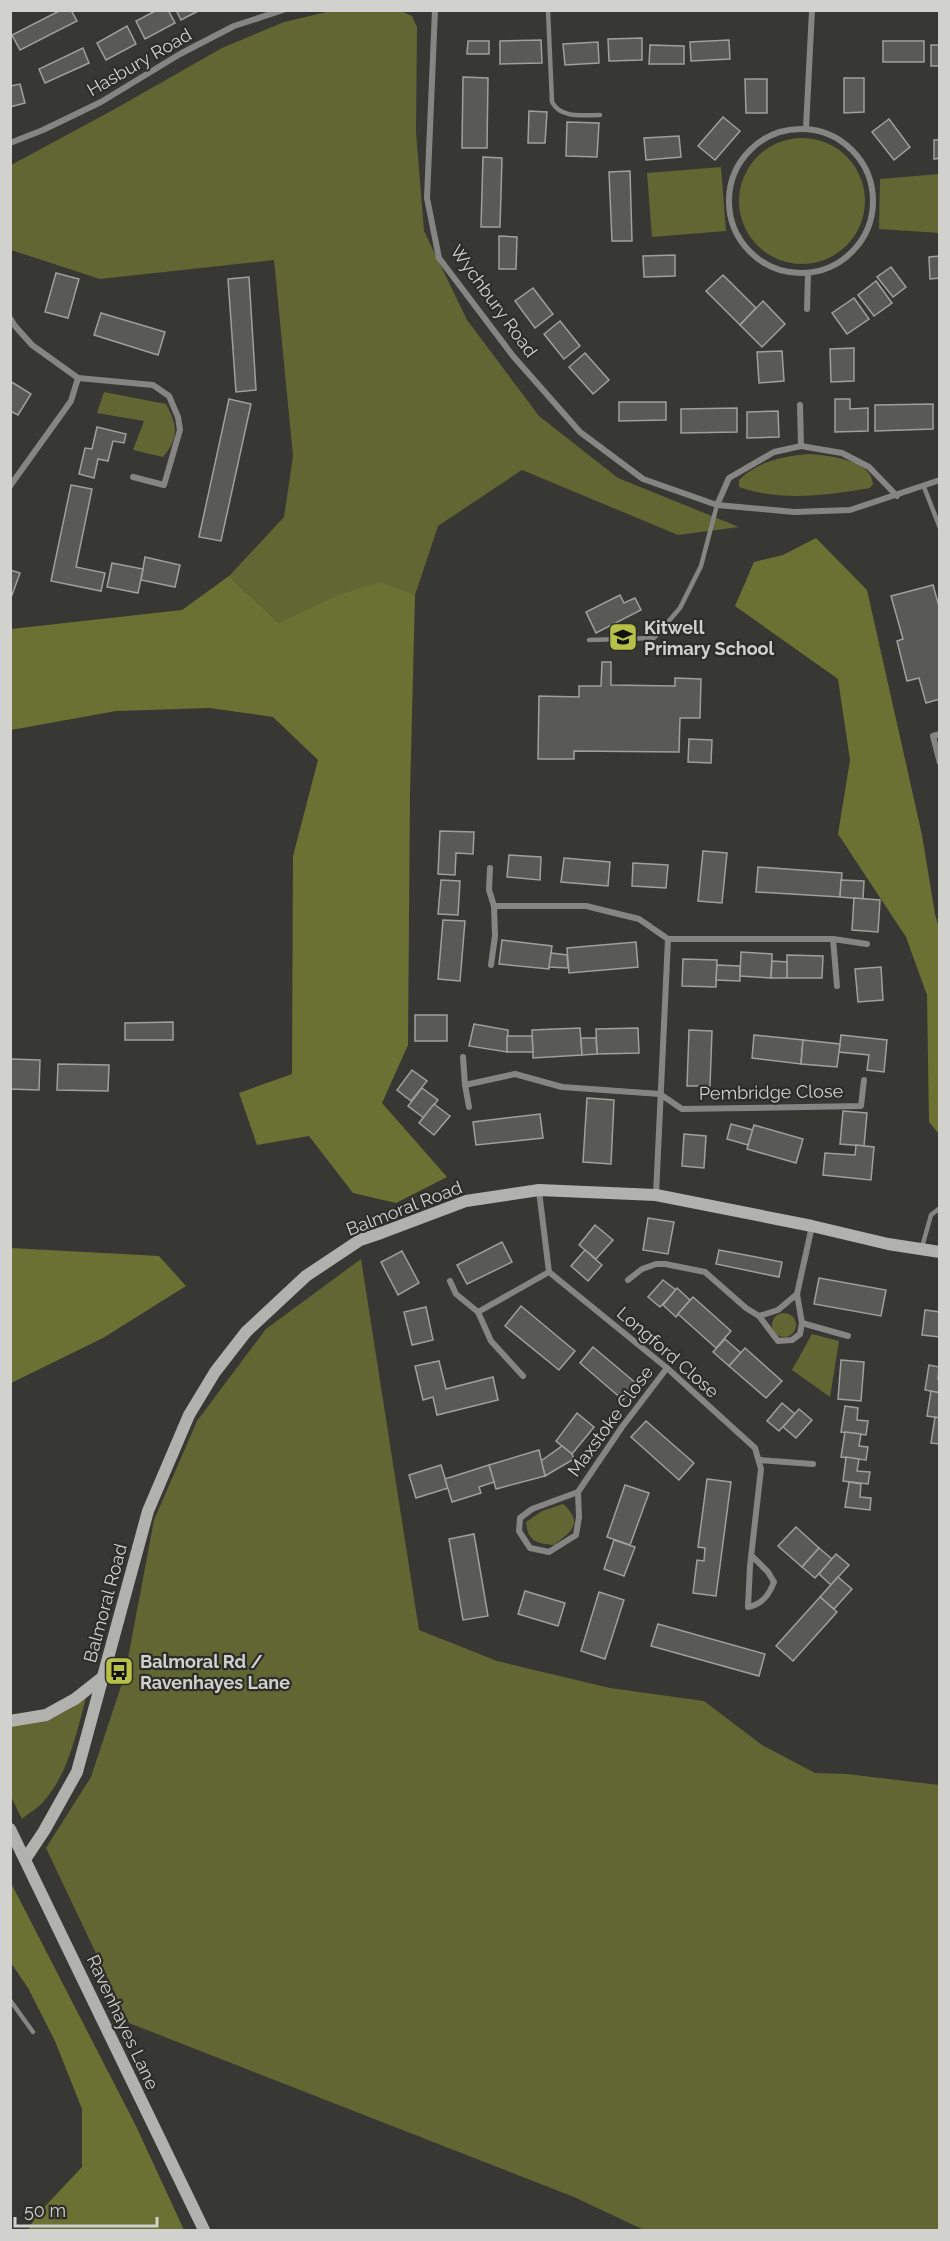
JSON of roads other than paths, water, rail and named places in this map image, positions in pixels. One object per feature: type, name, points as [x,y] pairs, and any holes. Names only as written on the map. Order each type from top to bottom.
[{"type":"street","name":"Hasbury Road","points":[[10,143],[101,102],[180,54],[234,26],[283,10]]},
{"type":"street","name":"Wychbury Road","points":[[435,10],[427,198],[439,258],[513,357],[580,432],[643,479],[717,505],[794,512],[850,510],[924,487],[939,480]]},
{"type":"street","points":[[806,128],[812,10]]},
{"type":"street","points":[[806,128],[830,134],[850,146],[865,165],[873,188],[873,212],[866,235],[851,254],[831,267],[808,274],[784,272],[762,262],[744,246],[732,225],[728,202],[732,178],[743,157],[760,140],[782,130],[806,128]]},
{"type":"street","points":[[807,309],[808,274]]},
{"type":"street","points":[[10,318],[32,345],[78,378],[153,385],[169,396],[178,417],[180,430],[164,485],[133,477]]},
{"type":"street","points":[[10,486],[71,401],[78,378]]},
{"type":"street","points":[[800,405],[801,446]]},
{"type":"street","points":[[717,505],[729,478],[774,452],[801,446],[842,453],[869,467],[897,495]]},
{"type":"street","points":[[939,734],[933,736],[939,763]]},
{"type":"street","points":[[490,868],[489,890],[494,906],[495,936],[491,964]]},
{"type":"street","points":[[494,906],[586,906],[639,919],[668,939],[833,939],[867,944]]},
{"type":"street","points":[[656,1195],[668,939]]},
{"type":"street","points":[[833,939],[837,986]]},
{"type":"street","points":[[463,1058],[469,1107]]},
{"type":"street","name":"Pembridge Close","points":[[465,1085],[515,1074],[562,1087],[660,1094],[682,1109],[861,1106],[864,1080]]},
{"type":"street","points":[[478,1312],[549,1272],[539,1190]]},
{"type":"street","name":"Balmoral Road","points":[[26,1858],[77,1772],[148,1511],[189,1415],[215,1372],[246,1332],[306,1276],[360,1240],[466,1202],[539,1190],[656,1195],[812,1226],[888,1244],[939,1252]]},
{"type":"street","points":[[628,1280],[642,1269],[656,1264],[705,1272],[746,1308],[759,1316],[777,1341],[792,1340],[800,1334],[802,1323],[797,1294],[812,1226]]},
{"type":"street","name":"Longford Close","points":[[549,1272],[667,1368],[755,1448],[760,1460]]},
{"type":"street","points":[[450,1281],[456,1294],[478,1312],[491,1341],[523,1376]]},
{"type":"street","points":[[759,1316],[778,1310],[797,1294]]},
{"type":"street","points":[[802,1323],[849,1336]]},
{"type":"street","name":"Maxstoke Close","points":[[578,1492],[579,1517],[576,1536],[549,1552],[530,1548],[519,1531],[520,1518],[532,1509],[578,1492],[622,1427],[667,1368]]},
{"type":"street","points":[[752,1556],[768,1572],[774,1582],[770,1594],[757,1606],[748,1607],[750,1566],[761,1469],[760,1460],[813,1464]]},
{"type":"street","name":"Balmoral Road","points":[[10,1721],[46,1715],[75,1699],[103,1677]]},
{"type":"street","name":"Ravenhayes Lane","points":[[10,1829],[204,2230]]},
{"type":"lane","points":[[548,10],[552,102],[563,114],[600,115]]},
{"type":"lane","points":[[924,487],[939,528]]},
{"type":"lane","points":[[589,640],[654,638],[680,608],[701,566],[717,505]]},
{"type":"lane","points":[[921,1250],[931,1215],[939,1208]]},
{"type":"lane","points":[[10,2000],[33,2032]]},
{"type":"place","name":"Kitwell Primary School","points":[[623,637]]},
{"type":"place","name":"Balmoral Rd / Ravenhayes Lane","points":[[119,1671]]}]
